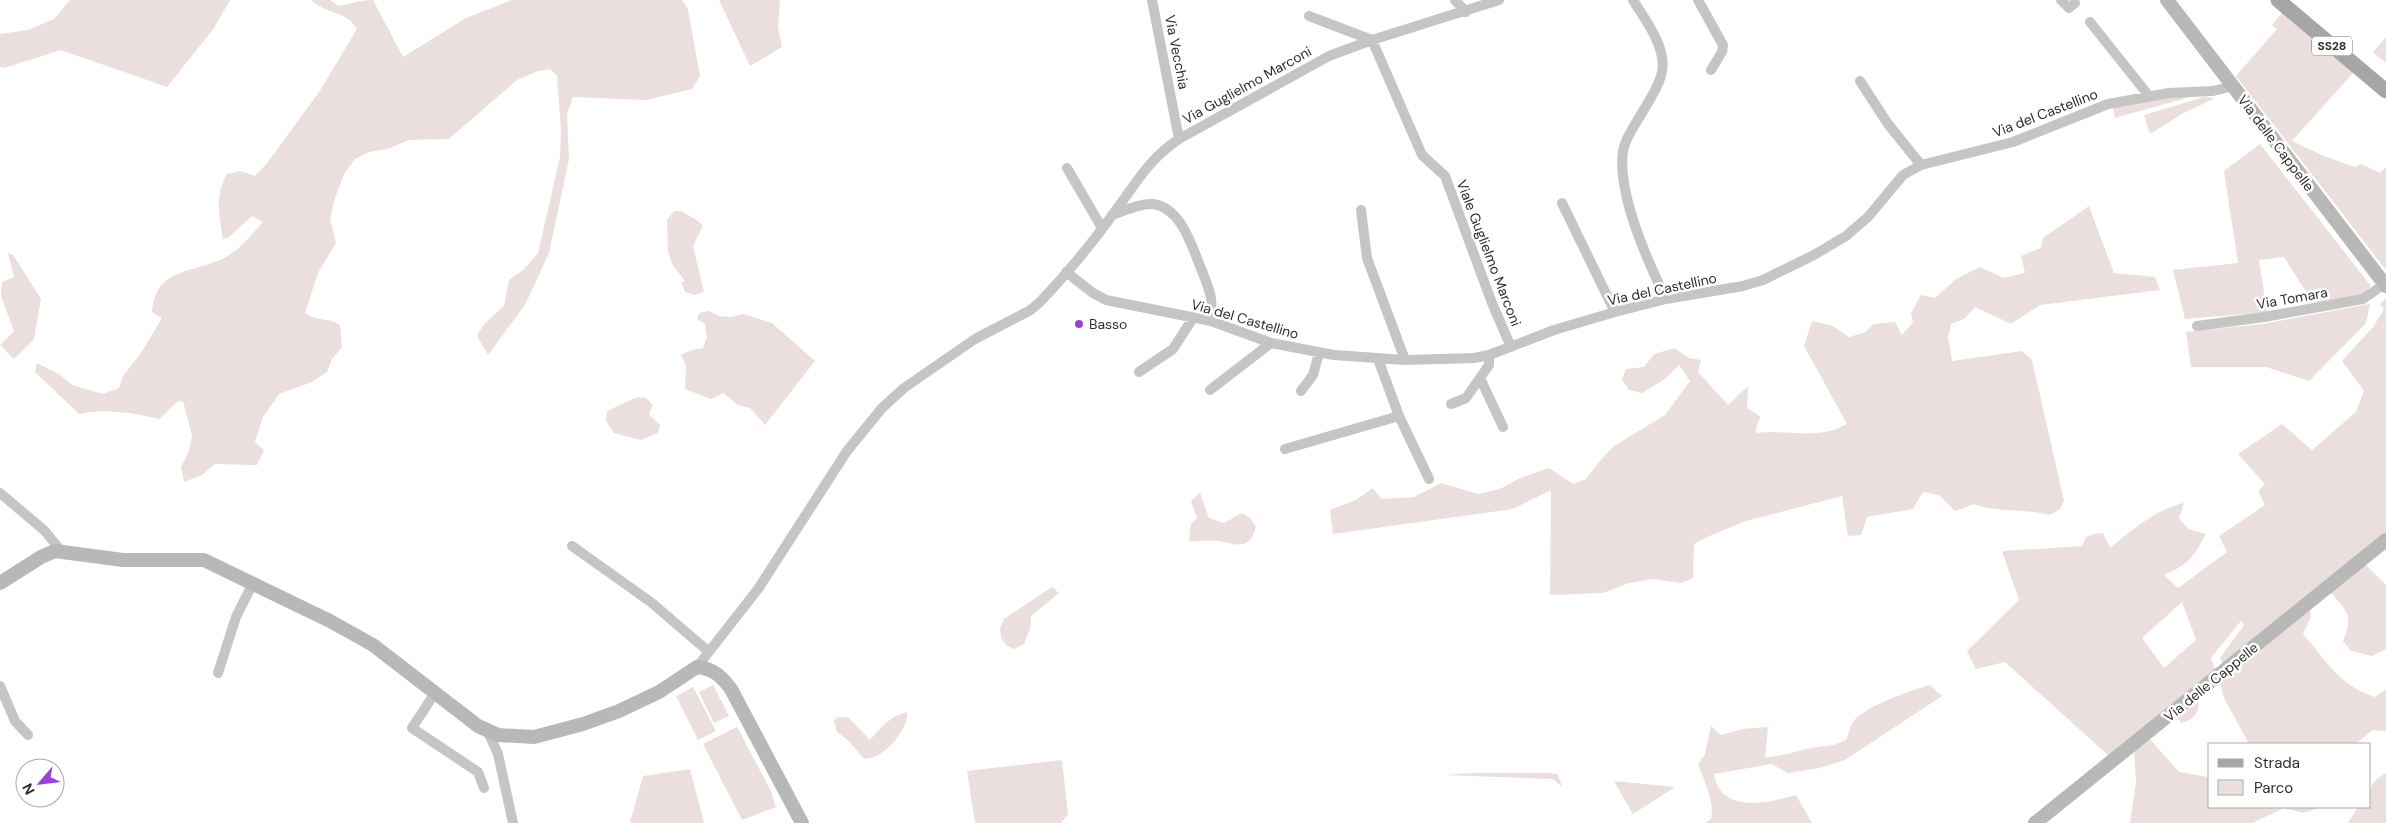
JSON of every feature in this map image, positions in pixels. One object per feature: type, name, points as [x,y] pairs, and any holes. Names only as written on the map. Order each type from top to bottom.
[{"type":"main road","name":"SS28","points":[[2278,0],[2386,91]]},
{"type":"street","name":"Via Vecchia","points":[[1152,0],[1179,138]]},
{"type":"street","points":[[1455,0],[1466,12]]},
{"type":"street","name":"Via Guglielmo Marconi","points":[[697,667],[758,589],[847,451],[882,408],[904,388],[975,339],[1029,311],[1065,274],[1112,215],[1147,165],[1179,138],[1310,65],[1372,40],[1466,12],[1499,0]]},
{"type":"street","points":[[1633,0],[1656,42],[1664,62],[1661,77],[1627,138],[1622,158],[1627,194],[1637,232],[1666,299]]},
{"type":"street","points":[[1698,0],[1723,45],[1722,52],[1711,70]]},
{"type":"street","points":[[2061,0],[2069,8],[2075,3]]},
{"type":"street","name":"Via delle Cappelle","points":[[2167,0],[2385,284]]},
{"type":"street","points":[[1309,16],[1372,40]]},
{"type":"street","points":[[2090,22],[2149,96]]},
{"type":"street","name":"Viale Guglielmo Marconi","points":[[1372,40],[1422,155],[1445,176],[1492,303],[1511,347]]},
{"type":"street","points":[[1860,81],[1888,124],[1921,165]]},
{"type":"street","name":"Via del Castellino","points":[[1065,274],[1106,300],[1211,321],[1271,343],[1319,353],[1405,360],[1458,359],[1489,355],[1554,330],[1615,312],[1666,299],[1752,284],[1814,255],[1857,228],[1903,175],[1921,165],[2013,142],[2108,104],[2170,92],[2213,91],[2233,86]]},
{"type":"street","points":[[1067,168],[1102,228]]},
{"type":"street","points":[[1562,203],[1615,312]]},
{"type":"street","points":[[1112,215],[1139,206],[1154,204],[1163,207],[1175,216],[1188,236],[1209,289],[1211,321]]},
{"type":"street","points":[[1361,210],[1367,258],[1405,360]]},
{"type":"street","name":"Via Tomara","points":[[2197,326],[2264,318],[2363,299],[2373,294],[2385,284]]},
{"type":"street","points":[[1138,372],[1173,349],[1193,318]]},
{"type":"street","points":[[1210,390],[1271,343]]},
{"type":"street","points":[[1301,391],[1313,374],[1319,353]]},
{"type":"street","points":[[1451,404],[1466,398],[1489,365],[1489,355]]},
{"type":"street","points":[[1378,359],[1399,416],[1429,479]]},
{"type":"street","points":[[1480,378],[1503,427]]},
{"type":"street","points":[[1286,449],[1399,416]]},
{"type":"street","points":[[0,493],[36,523],[61,551]]},
{"type":"street","name":"Via delle Cappelle","points":[[2035,823],[2386,540]]},
{"type":"street","points":[[572,546],[652,603],[709,652]]},
{"type":"street","points":[[0,583],[41,556],[61,551],[124,560],[204,560],[253,582],[373,645],[488,732],[523,737],[564,731],[640,702],[678,681],[697,667],[716,672],[731,689],[802,823]]},
{"type":"street","points":[[218,673],[236,617],[253,582]]},
{"type":"street","points":[[0,686],[15,721],[28,735]]},
{"type":"street","points":[[435,692],[412,728],[478,772],[484,788]]},
{"type":"street","points":[[488,732],[499,760],[513,823]]},
{"type":"green space","points":[[70,0],[230,0],[214,28],[167,87],[61,50],[4,68],[0,67],[0,34],[28,30],[54,19]]},
{"type":"green space","points":[[311,0],[330,0],[339,6],[373,0],[403,57],[466,18],[512,0],[682,0],[688,9],[700,76],[692,89],[646,100],[573,97],[567,114],[569,159],[549,253],[525,305],[488,355],[477,336],[484,324],[504,306],[509,280],[523,270],[538,253],[560,157],[561,130],[557,76],[550,69],[538,71],[517,80],[449,139],[409,140],[388,149],[369,152],[355,159],[344,174],[330,219],[336,243],[318,273],[305,313],[314,318],[331,321],[340,325],[342,347],[332,359],[327,372],[312,382],[279,394],[263,417],[255,442],[264,450],[257,465],[215,464],[202,475],[184,482],[181,467],[189,451],[192,436],[183,401],[177,402],[159,419],[109,411],[79,414],[35,372],[37,363],[59,374],[72,385],[103,394],[119,388],[123,376],[141,353],[162,318],[152,312],[155,297],[161,286],[178,274],[226,257],[237,250],[263,222],[252,216],[229,237],[223,239],[219,198],[223,182],[227,174],[240,171],[255,176],[268,162],[319,92],[357,29],[353,23],[342,15],[323,8]]},
{"type":"green space","points":[[719,0],[780,0],[778,27],[782,47],[750,66]]},
{"type":"green space","points":[[2283,12],[2354,72],[2292,141],[2324,156],[2355,167],[2361,164],[2380,173],[2386,167],[2386,270],[2236,76],[2277,29],[2272,25]]},
{"type":"green space","points":[[2386,37],[2386,63],[2373,52]]},
{"type":"green space","points":[[2197,95],[2115,118],[2113,107],[2164,97]]},
{"type":"green space","points":[[2204,97],[2215,98],[2182,114],[2150,134],[2144,115]]},
{"type":"green space","points":[[2260,144],[2371,286],[2362,295],[2313,303],[2284,257],[2259,260],[2267,312],[2185,319],[2173,270],[2238,263],[2224,171]]},
{"type":"green space","points":[[2089,206],[2114,273],[2155,277],[2160,290],[2040,305],[2011,324],[1975,307],[1964,319],[1951,324],[1948,337],[1952,361],[2022,351],[2032,360],[2064,501],[2060,509],[2050,515],[1992,509],[1974,504],[1955,511],[1939,495],[1923,492],[1913,509],[1867,517],[1861,535],[1848,536],[1842,496],[1746,521],[1694,544],[1693,578],[1681,583],[1651,579],[1629,583],[1603,593],[1550,595],[1551,490],[1513,509],[1333,534],[1330,510],[1356,500],[1373,488],[1381,499],[1414,497],[1441,483],[1478,494],[1500,489],[1518,479],[1549,468],[1573,484],[1586,479],[1614,446],[1665,415],[1690,381],[1679,365],[1665,379],[1642,393],[1629,390],[1622,380],[1626,369],[1644,367],[1654,354],[1675,348],[1688,358],[1701,360],[1698,372],[1728,405],[1748,386],[1747,408],[1761,417],[1757,424],[1756,433],[1814,433],[1836,429],[1847,424],[1804,346],[1812,321],[1833,326],[1849,337],[1866,332],[1873,324],[1895,322],[1902,335],[1913,322],[1911,313],[1921,295],[1935,298],[1956,279],[1980,267],[2004,278],[2025,273],[2021,256],[2041,248],[2043,238]]},
{"type":"green space","points":[[674,211],[682,211],[703,226],[693,246],[704,292],[694,295],[685,292],[681,282],[685,281],[672,264],[668,251],[667,220]]},
{"type":"green space","points":[[8,253],[13,255],[41,299],[34,339],[14,359],[0,345],[14,331],[1,296],[2,282],[14,277]]},
{"type":"green space","points":[[2386,298],[2386,533],[2223,665],[2220,658],[2244,625],[2241,621],[2211,658],[2216,671],[2109,756],[2005,662],[1976,669],[1967,651],[2019,600],[2002,551],[2082,546],[2086,537],[2103,533],[2110,548],[2154,515],[2184,503],[2179,518],[2188,529],[2206,534],[2185,564],[2164,575],[2178,588],[2227,552],[2219,536],[2265,505],[2258,491],[2265,484],[2238,454],[2282,424],[2312,450],[2356,412],[2364,391],[2342,361],[2373,327],[2384,309],[2380,304]],"holes":[[[2182,602],[2196,640],[2164,668],[2142,638]]]},
{"type":"green space","points":[[2370,304],[2366,323],[2309,381],[2266,367],[2191,367],[2186,332],[2262,324]]},
{"type":"green space","points":[[709,311],[719,316],[731,317],[743,314],[772,323],[815,361],[765,425],[750,408],[738,405],[723,393],[711,399],[685,389],[686,365],[681,355],[703,348],[707,337],[705,324],[697,319],[699,313]]},
{"type":"green space","points":[[637,397],[646,398],[653,405],[649,414],[660,425],[658,433],[641,440],[614,433],[606,421],[607,411]]},
{"type":"green space","points":[[1200,493],[1209,518],[1224,523],[1242,513],[1251,519],[1256,526],[1250,540],[1242,544],[1215,541],[1189,542],[1191,524],[1197,518],[1191,501]]},
{"type":"green space","points":[[2365,564],[2386,585],[2386,649],[2372,656],[2351,651],[2343,641],[2348,625],[2347,614],[2330,592]]},
{"type":"green space","points":[[1052,587],[1059,593],[1031,616],[1030,629],[1024,644],[1014,649],[1007,646],[1001,638],[1000,628],[1004,619]]},
{"type":"green space","points":[[2310,608],[2311,617],[2303,634],[2334,671],[2352,686],[2375,697],[2386,689],[2386,731],[2373,730],[2356,743],[2248,743],[2224,698],[2219,680]]},
{"type":"green space","points":[[713,685],[729,716],[714,723],[699,692]]},
{"type":"green space","points":[[1930,685],[1942,696],[1845,760],[1820,768],[1788,773],[1771,764],[1714,774],[1718,787],[1725,795],[1735,800],[1747,802],[1772,801],[1796,795],[1812,823],[1705,823],[1711,819],[1712,805],[1698,764],[1705,754],[1711,726],[1721,735],[1742,729],[1768,727],[1765,757],[1778,756],[1809,748],[1834,745],[1846,740],[1853,722],[1858,716],[1900,695]]},
{"type":"green space","points":[[693,687],[716,731],[698,740],[676,696]]},
{"type":"green space","points":[[2198,698],[2199,703],[2196,714],[2190,720],[2181,723],[2176,716]]},
{"type":"green space","points":[[907,712],[905,724],[898,737],[881,753],[872,758],[864,759],[848,740],[837,732],[834,720],[838,717],[849,718],[870,740],[891,719]]},
{"type":"green space","points":[[737,727],[771,791],[776,807],[742,820],[703,744]]},
{"type":"green space","points":[[2149,738],[2179,772],[2208,777],[2208,808],[2284,808],[2252,823],[2130,823],[2136,782],[2134,749]]},
{"type":"green space","points":[[1062,760],[1068,814],[1061,823],[975,823],[967,771]]},
{"type":"green space","points":[[690,769],[704,823],[630,823],[643,776]]},
{"type":"green space","points":[[1473,773],[1558,774],[1562,787],[1553,779],[1444,775]]},
{"type":"green space","points":[[2386,773],[2386,823],[2348,823],[2357,808],[2371,808],[2371,786]]},
{"type":"green space","points":[[1614,781],[1675,787],[1633,814]]},
{"type":"green space","points":[[2284,808],[2319,808],[2303,813]]},
{"type":"place","name":"Basso","points":[[1079,324]]}]
